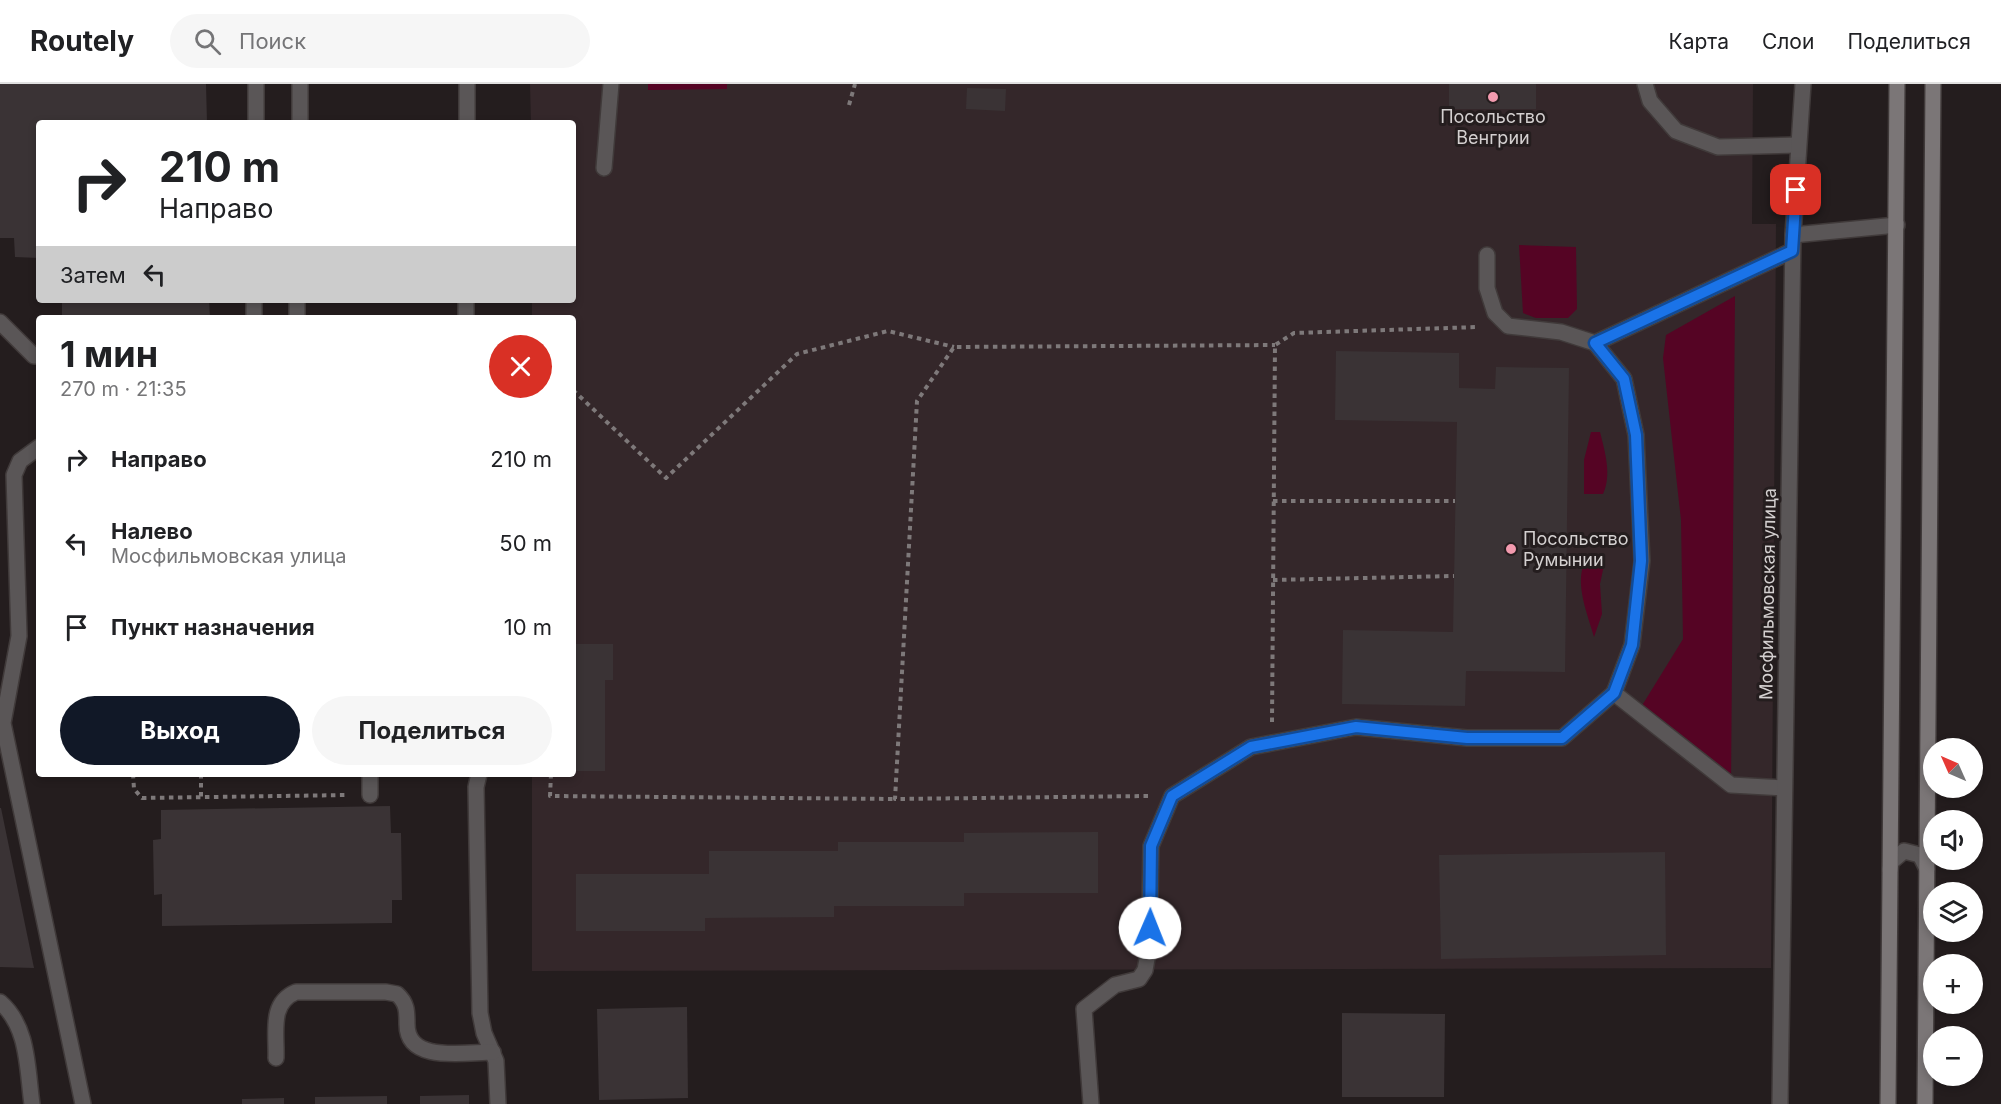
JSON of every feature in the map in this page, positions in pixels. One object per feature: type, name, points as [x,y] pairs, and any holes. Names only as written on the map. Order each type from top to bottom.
[{"type":"main road","points":[[1888,1104],[1897,84]]},
{"type":"main road","points":[[1928,810],[1933,84]]},
{"type":"main road","points":[[1925,1104],[1928,870]]},
{"type":"street","points":[[256,84],[256,120]]},
{"type":"street","points":[[300,84],[300,120]]},
{"type":"street","points":[[467,84],[467,120]]},
{"type":"street","points":[[604,168],[611,84]]},
{"type":"street","points":[[1645,84],[1650,101],[1676,131],[1718,147],[1798,145]]},
{"type":"street","name":"Мосфильмовская улица","points":[[1780,1104],[1792,251],[1803,84]]},
{"type":"street","points":[[1793,235],[1897,225]]},
{"type":"street","points":[[1595,343],[1792,251]]},
{"type":"street","points":[[1091,1104],[1084,1009],[1115,985],[1139,979],[1145,969],[1149,948],[1151,846],[1172,796],[1251,747],[1356,727],[1467,738],[1562,738],[1614,693],[1632,645],[1641,561],[1636,435],[1624,379],[1595,343],[1561,332],[1508,326],[1495,313],[1487,288],[1487,255]]},
{"type":"street","points":[[0,322],[36,356]]},
{"type":"street","points":[[36,449],[20,461],[14,476],[19,636],[1,716],[83,1104]]},
{"type":"street","points":[[1614,693],[1731,784],[1785,788]]},
{"type":"street","points":[[370,777],[370,795]]},
{"type":"street","points":[[479,777],[477,805],[480,1013],[484,1033],[493,1052],[498,1073],[498,1104]]},
{"type":"street","points":[[1890,870],[1896,855],[1904,851],[1920,855],[1923,860]]},
{"type":"street","points":[[276,1058],[277,1014],[280,1003],[285,997],[296,992],[397,994],[407,1008],[407,1034],[417,1047],[429,1052],[493,1052]]},
{"type":"street","points":[[0,1002],[12,1015],[23,1036],[32,1104]]},
{"type":"path","points":[[849,105],[855,84]]},
{"type":"path","points":[[576,393],[666,478],[797,354],[888,331],[954,347],[1275,345],[1294,333],[1508,326]]},
{"type":"path","points":[[1272,743],[1275,345]]},
{"type":"path","points":[[895,799],[917,401],[954,347]]},
{"type":"path","points":[[1273,501],[1455,501]]},
{"type":"path","points":[[1273,580],[1454,576]]},
{"type":"path","points":[[133,777],[134,789],[142,798],[370,795]]},
{"type":"path","points":[[201,777],[201,797]]},
{"type":"path","points":[[551,777],[550,796],[895,799],[1172,796]]},
{"type":"shaded area","points":[[530,84],[1753,84],[1752,224],[1776,224],[1771,968],[532,971],[532,777],[576,777],[576,315],[532,315],[532,303],[576,303],[576,120],[531,120]]},
{"type":"shaded area","points":[[648,84],[727,84],[727,89],[648,90]]},
{"type":"shaded area","points":[[1519,245],[1576,247],[1577,309],[1568,318],[1536,318],[1523,313]]},
{"type":"shaded area","points":[[1735,296],[1731,785],[1638,712],[1683,639],[1681,520],[1663,358],[1666,335]]},
{"type":"shaded area","points":[[1591,432],[1600,432],[1606,455],[1607,479],[1603,494],[1584,494],[1584,460]]},
{"type":"shaded area","points":[[1593,560],[1604,565],[1600,584],[1602,614],[1594,637],[1581,589],[1585,562]]},
{"type":"building","points":[[0,84],[206,84],[207,120],[36,120],[36,258],[15,257],[14,238],[0,238]]},
{"type":"building","name":"Посольство Венгрии","points":[[1449,84],[1536,84],[1536,109],[1449,109]]},
{"type":"building","points":[[967,88],[1006,89],[1005,111],[966,109]]},
{"type":"building","points":[[62,303],[209,303],[210,315],[62,315]]},
{"type":"building","name":"Посольство Румынии","points":[[1336,351],[1459,353],[1459,388],[1495,389],[1496,367],[1569,368],[1565,672],[1466,671],[1465,706],[1342,704],[1343,630],[1453,632],[1457,422],[1335,420]]},
{"type":"building","points":[[576,644],[613,644],[613,680],[605,680],[605,771],[576,771]]},
{"type":"building","points":[[390,806],[391,833],[401,833],[402,900],[392,900],[392,923],[162,926],[162,894],[154,895],[153,840],[161,839],[161,810]]},
{"type":"building","points":[[1,808],[34,968],[0,967]]},
{"type":"building","points":[[1098,832],[1098,893],[964,893],[964,906],[834,906],[834,917],[705,918],[705,931],[576,931],[576,874],[709,874],[709,851],[838,851],[838,842],[964,842],[964,833]]},
{"type":"building","points":[[1665,852],[1666,955],[1441,959],[1439,855]]},
{"type":"building","points":[[687,1007],[688,1098],[599,1100],[597,1009]]},
{"type":"building","points":[[1342,1013],[1445,1014],[1444,1097],[1342,1097]]},
{"type":"building","points":[[469,1095],[469,1104],[420,1104],[420,1096]]},
{"type":"building","points":[[387,1096],[387,1104],[315,1104],[315,1097]]},
{"type":"building","points":[[284,1098],[284,1104],[242,1104],[242,1099]]},
{"type":"place","name":"Посольство Венгрии","points":[[1493,97]]},
{"type":"place","name":"Посольство Румынии","points":[[1511,549]]},
{"type":"route","points":[[1150,928],[1151,846],[1172,796],[1251,747],[1356,727],[1467,738],[1562,738],[1614,693],[1632,645],[1641,561],[1636,435],[1624,379],[1595,343],[1792,251],[1796,190]]}]
